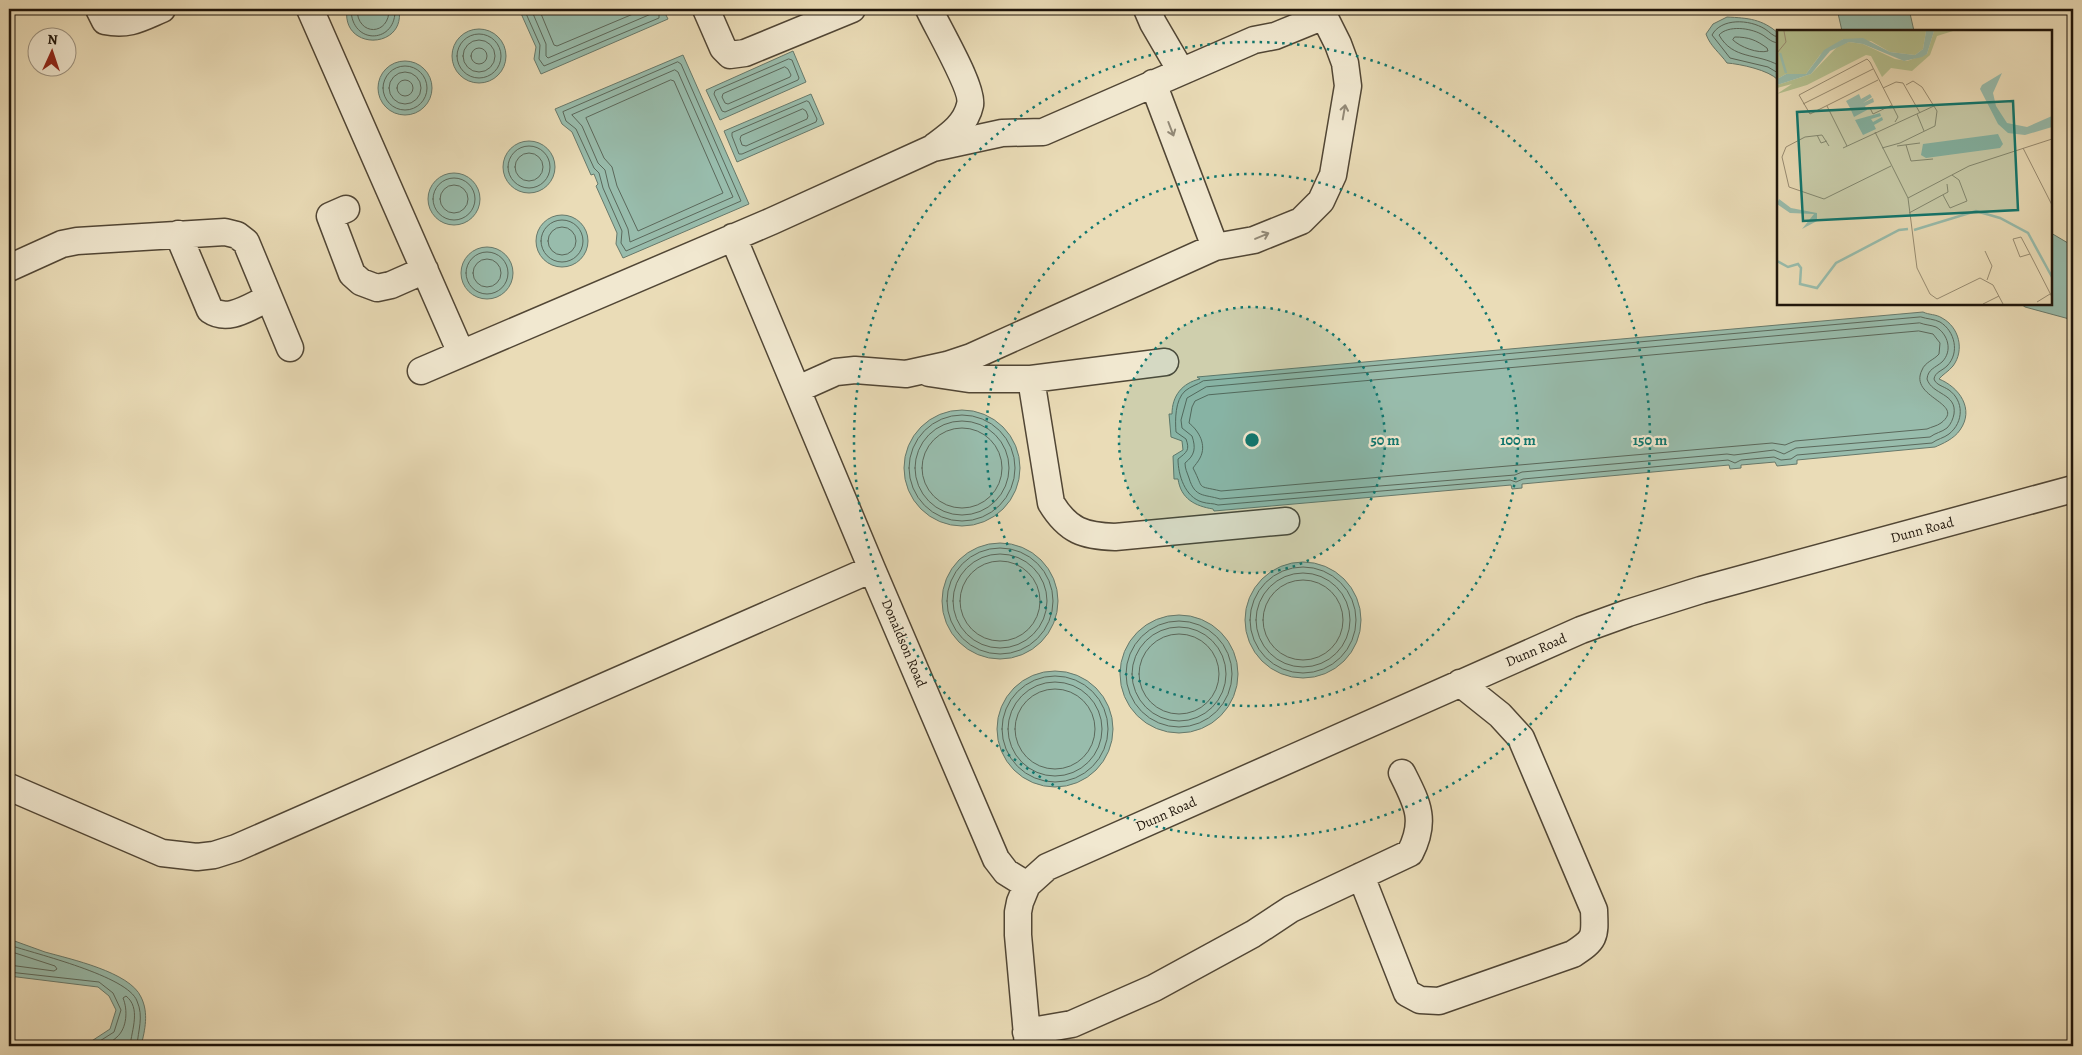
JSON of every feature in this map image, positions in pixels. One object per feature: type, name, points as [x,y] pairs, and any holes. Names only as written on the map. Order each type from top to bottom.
[{"type":"street","points":[[99,9],[105,20],[120,24],[137,20],[162,9]]},
{"type":"street","points":[[310,9],[461,353]]},
{"type":"street","points":[[706,9],[723,48],[730,55],[745,53],[852,9]]},
{"type":"street","points":[[929,9],[967,85],[971,104],[960,127],[933,148]]},
{"type":"street","points":[[1147,9],[1181,71]]},
{"type":"street","points":[[1163,9],[1172,31],[1181,71]]},
{"type":"street","points":[[421,371],[734,237],[933,148],[1002,133],[1043,132],[1254,40],[1275,36],[1321,12],[1346,63],[1348,86],[1332,175],[1321,201],[1301,221],[1254,240],[1215,247],[971,357],[947,365],[906,374],[855,370],[836,372],[798,389]]},
{"type":"street","points":[[1153,84],[1215,247]]},
{"type":"street","points":[[346,210],[330,216],[352,274],[361,282],[377,288],[391,285],[425,270]]},
{"type":"street","points":[[9,268],[62,244],[99,239],[178,234],[225,232],[237,235],[246,242],[290,348]]},
{"type":"street","points":[[178,234],[210,310],[217,315],[227,317],[269,298]]},
{"type":"street","name":"Donaldson Road","points":[[734,237],[996,859],[1004,871],[1027,884]]},
{"type":"street","points":[[918,372],[969,379],[1031,379],[1165,362]]},
{"type":"street","points":[[1031,379],[1051,503],[1060,517],[1073,528],[1093,537],[1116,537],[1286,521]]},
{"type":"street","name":"Dunn Road","points":[[1027,884],[1040,872],[1060,861],[1581,630],[1628,613],[1763,573],[2073,489]]},
{"type":"street","points":[[9,788],[162,853],[197,857],[214,855],[236,848],[869,560]]},
{"type":"street","points":[[1361,876],[1407,992],[1420,1000],[1439,1001],[1573,954],[1590,943],[1595,931],[1594,910],[1521,738],[1500,715],[1460,683]]},
{"type":"street","points":[[1027,884],[1020,902],[1018,923],[1027,1039],[1072,1024],[1154,988],[1253,934],[1291,909],[1410,853],[1417,840],[1420,822],[1417,802],[1402,773]]},
{"type":"water","points":[[347,9],[399,9],[399,22],[393,32],[384,38],[373,40],[363,38],[354,32],[348,23]]},
{"type":"water","points":[[519,9],[663,9],[668,19],[541,74],[534,59],[536,47]]},
{"type":"water","points":[[1837,9],[1909,9],[1914,30],[1842,30]]},
{"type":"water","points":[[1727,17],[1742,18],[1760,22],[1777,32],[1777,79],[1761,70],[1727,63],[1706,34],[1713,24]]},
{"type":"water","points":[[474,29],[484,29],[494,33],[502,41],[506,56],[502,71],[494,79],[484,83],[474,83],[464,79],[456,71],[452,61],[452,51],[456,41],[464,33]]},
{"type":"water","points":[[793,51],[806,82],[720,120],[706,90]]},
{"type":"water","points":[[683,55],[749,204],[623,258],[616,244],[617,233],[596,186],[598,184],[594,174],[591,175],[572,132],[562,124],[555,109]]},
{"type":"water","points":[[400,61],[410,61],[424,69],[430,78],[432,88],[430,98],[424,107],[410,115],[400,115],[390,110],[383,103],[378,93],[378,83],[383,73],[390,66]]},
{"type":"water","points":[[811,94],[824,124],[737,162],[724,131]]},
{"type":"water","points":[[529,141],[539,143],[547,149],[553,157],[555,167],[553,177],[547,185],[539,191],[529,193],[519,191],[511,185],[505,177],[503,167],[505,157],[511,149],[519,143]]},
{"type":"water","points":[[454,173],[464,175],[472,181],[478,189],[480,199],[478,209],[472,217],[464,223],[454,225],[444,223],[436,217],[430,209],[428,199],[430,189],[436,181],[444,175]]},
{"type":"water","points":[[562,215],[572,217],[580,223],[586,231],[588,241],[586,251],[580,259],[572,265],[562,267],[552,265],[544,259],[538,251],[536,241],[538,231],[544,223],[552,217]]},
{"type":"water","points":[[2052,234],[2073,246],[2073,320],[2022,305],[2052,305]]},
{"type":"water","points":[[487,247],[497,249],[505,255],[511,263],[513,273],[511,283],[505,291],[497,297],[487,299],[477,297],[469,291],[463,283],[461,273],[463,263],[469,255],[477,249]]},
{"type":"water","points":[[1923,312],[1942,318],[1953,327],[1956,333],[1959,346],[1957,360],[1939,379],[1953,387],[1958,393],[1963,400],[1966,414],[1960,430],[1951,439],[1935,447],[1797,460],[1797,464],[1777,466],[1775,462],[1741,465],[1741,468],[1730,469],[1729,465],[1522,484],[1522,488],[1512,489],[1511,485],[1214,511],[1190,500],[1182,492],[1178,479],[1174,479],[1173,456],[1183,450],[1182,441],[1171,437],[1169,414],[1172,414],[1172,407],[1179,391],[1188,384],[1200,379],[1197,377]]},
{"type":"water","points":[[962,410],[984,414],[994,419],[1003,427],[1011,436],[1016,446],[1020,468],[1016,490],[1011,500],[1003,509],[994,517],[984,522],[962,526],[940,522],[930,517],[921,509],[913,500],[908,490],[904,468],[908,446],[913,436],[921,427],[930,419],[940,414]]},
{"type":"water","points":[[1000,543],[1022,547],[1032,552],[1041,560],[1049,569],[1054,579],[1058,601],[1054,623],[1049,633],[1041,642],[1032,650],[1022,655],[1000,659],[978,655],[968,650],[959,642],[951,633],[946,623],[942,601],[946,579],[951,569],[959,560],[968,552],[978,547]]},
{"type":"water","points":[[1303,562],[1325,566],[1335,571],[1344,579],[1352,588],[1357,598],[1361,620],[1357,642],[1352,652],[1344,661],[1335,669],[1325,674],[1303,678],[1281,674],[1271,669],[1262,661],[1254,652],[1249,642],[1245,620],[1249,598],[1254,588],[1262,579],[1271,571],[1281,566]]},
{"type":"water","points":[[1179,615],[1201,620],[1212,625],[1228,641],[1233,652],[1238,674],[1233,696],[1228,707],[1212,723],[1201,728],[1179,733],[1157,728],[1146,723],[1130,707],[1125,696],[1120,674],[1125,652],[1130,641],[1146,625],[1157,620]]},
{"type":"water","points":[[1055,671],[1077,675],[1087,680],[1096,688],[1104,697],[1109,707],[1113,729],[1109,751],[1104,761],[1096,770],[1087,778],[1077,783],[1055,787],[1033,783],[1023,778],[1014,770],[1006,761],[1001,751],[997,729],[1001,707],[1006,697],[1014,688],[1023,680],[1033,675]]},
{"type":"water","points":[[9,939],[98,968],[125,980],[135,988],[141,997],[146,1015],[141,1046],[84,1046],[110,1029],[116,1010],[109,996],[98,987],[9,976]]}]
